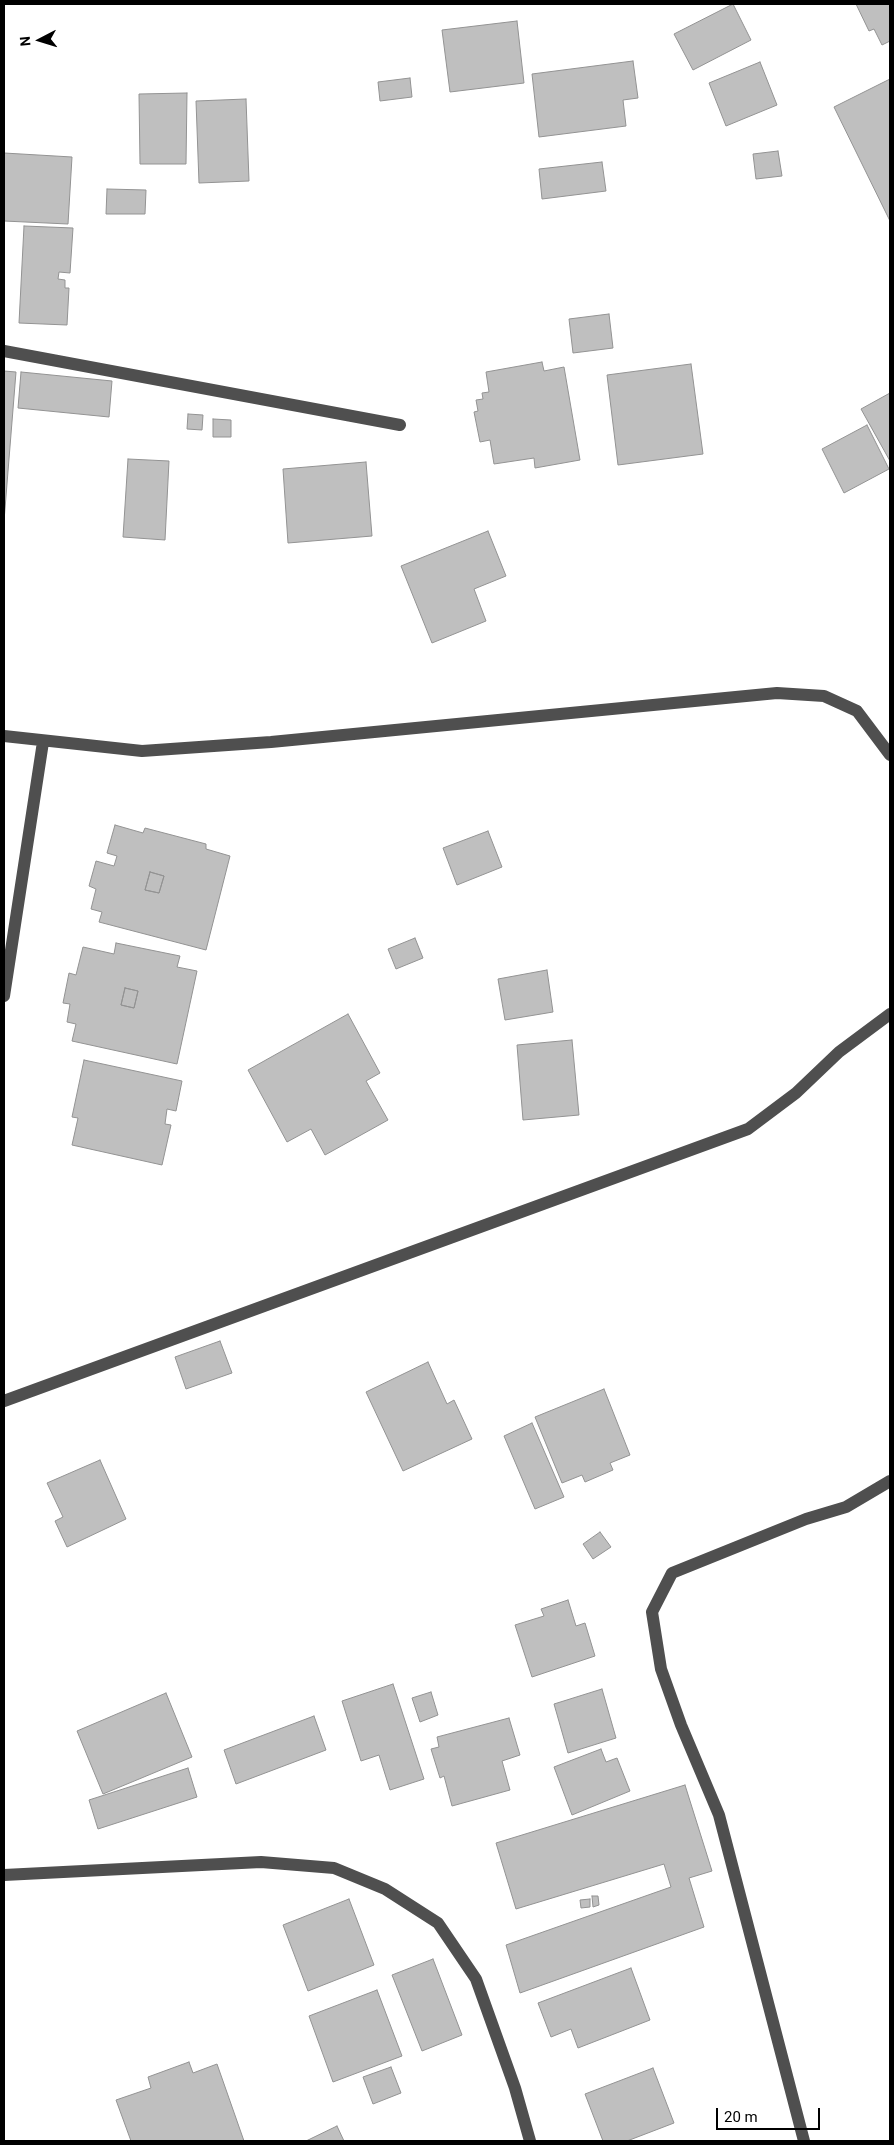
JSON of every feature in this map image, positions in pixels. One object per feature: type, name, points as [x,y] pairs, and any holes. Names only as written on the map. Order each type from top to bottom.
[{"type":"street","points":[[4,351],[400,426]]},
{"type":"street","points":[[4,736],[43,742],[142,751],[242,744],[778,693],[824,696],[857,711],[890,755]]},
{"type":"street","points":[[4,996],[43,742]]},
{"type":"street","points":[[4,1400],[748,1129],[796,1093],[839,1052],[890,1014]]},
{"type":"street","points":[[804,2141],[720,1815],[681,1725],[661,1669],[652,1612],[672,1572],[806,1519],[846,1507],[890,1481]]},
{"type":"street","points":[[4,1874],[262,1862],[334,1868],[386,1888],[438,1922],[476,1979],[515,2088],[530,2141]]},
{"type":"building","points":[[733,4],[751,40],[693,70],[674,34]]},
{"type":"building","points":[[856,4],[890,4],[890,41],[882,45],[874,29],[869,31]]},
{"type":"building","points":[[517,21],[524,83],[450,92],[442,30]]},
{"type":"building","points":[[633,61],[638,98],[623,100],[626,126],[539,137],[532,74]]},
{"type":"building","points":[[760,62],[777,105],[726,126],[709,83]]},
{"type":"building","points":[[410,78],[412,97],[380,101],[378,82]]},
{"type":"building","points":[[890,79],[890,221],[834,107]]},
{"type":"building","points":[[187,93],[186,164],[140,164],[139,94]]},
{"type":"building","points":[[246,99],[249,181],[199,183],[196,101]]},
{"type":"building","points":[[778,151],[782,176],[756,179],[753,154]]},
{"type":"building","points":[[4,153],[72,157],[68,224],[4,221]]},
{"type":"building","points":[[602,162],[606,191],[542,199],[539,169]]},
{"type":"building","points":[[107,189],[146,190],[145,214],[106,214]]},
{"type":"building","points":[[24,226],[73,228],[70,273],[59,272],[58,279],[65,280],[65,288],[69,288],[67,325],[19,323]]},
{"type":"building","points":[[609,314],[613,348],[573,353],[569,319]]},
{"type":"building","points":[[542,362],[544,371],[564,367],[580,460],[535,468],[534,458],[494,464],[490,440],[480,442],[474,412],[478,411],[476,400],[483,399],[482,393],[489,392],[486,372]]},
{"type":"building","points":[[691,364],[703,454],[618,465],[607,375]]},
{"type":"building","points":[[4,371],[16,372],[4,521]]},
{"type":"building","points":[[21,372],[112,381],[109,417],[18,408]]},
{"type":"building","points":[[890,393],[890,461],[861,409]]},
{"type":"building","points":[[188,414],[203,415],[202,430],[187,429]]},
{"type":"building","points":[[213,419],[231,420],[231,437],[213,437]]},
{"type":"building","points":[[867,425],[889,469],[844,493],[822,449]]},
{"type":"building","points":[[128,459],[169,461],[165,540],[123,537]]},
{"type":"building","points":[[366,462],[372,536],[288,543],[283,469]]},
{"type":"building","points":[[488,531],[506,576],[474,589],[486,621],[432,643],[401,566]]},
{"type":"building","points":[[115,825],[143,833],[145,828],[206,844],[206,849],[230,856],[206,950],[99,922],[102,912],[91,909],[96,889],[89,886],[96,861],[114,866],[117,856],[107,853]],"holes":[[[150,872],[164,876],[159,893],[145,890]]]},
{"type":"building","points":[[488,831],[502,867],[457,885],[443,848]]},
{"type":"building","points":[[150,872],[164,876],[159,893],[145,890]]},
{"type":"building","points":[[415,938],[423,958],[396,969],[388,949]]},
{"type":"building","points":[[116,943],[180,956],[177,967],[197,971],[177,1064],[72,1041],[76,1024],[67,1022],[70,1004],[63,1003],[69,973],[76,975],[83,947],[114,954]],"holes":[[[125,988],[138,991],[134,1008],[121,1005]]]},
{"type":"building","points":[[547,970],[553,1012],[505,1020],[498,979]]},
{"type":"building","points":[[125,988],[138,991],[134,1008],[121,1005]]},
{"type":"building","points":[[348,1014],[380,1073],[366,1081],[388,1120],[325,1155],[311,1129],[287,1142],[248,1070]]},
{"type":"building","points":[[572,1040],[579,1115],[523,1120],[517,1045]]},
{"type":"building","points":[[84,1060],[182,1081],[176,1111],[167,1109],[165,1124],[171,1125],[162,1165],[72,1145],[78,1118],[72,1117]]},
{"type":"building","points":[[220,1341],[232,1373],[186,1389],[175,1357]]},
{"type":"building","points":[[428,1362],[447,1404],[454,1400],[472,1439],[403,1471],[366,1392]]},
{"type":"building","points":[[604,1389],[630,1455],[610,1463],[613,1470],[585,1482],[582,1475],[562,1483],[535,1417]]},
{"type":"building","points":[[532,1423],[564,1497],[535,1509],[504,1436]]},
{"type":"building","points":[[100,1460],[126,1519],[67,1547],[55,1521],[63,1517],[47,1483]]},
{"type":"building","points":[[600,1532],[611,1547],[593,1559],[583,1544]]},
{"type":"building","points":[[568,1600],[576,1626],[585,1623],[595,1656],[532,1677],[515,1625],[544,1616],[541,1609]]},
{"type":"building","points":[[393,1684],[424,1779],[390,1790],[379,1755],[361,1761],[342,1701]]},
{"type":"building","points":[[602,1689],[616,1738],[568,1753],[554,1704]]},
{"type":"building","points":[[431,1692],[438,1715],[420,1722],[412,1698]]},
{"type":"building","points":[[166,1693],[192,1757],[103,1794],[77,1731]]},
{"type":"building","points":[[314,1716],[326,1750],[236,1784],[224,1750]]},
{"type":"building","points":[[509,1718],[520,1755],[502,1761],[510,1790],[452,1806],[444,1776],[440,1778],[431,1749],[439,1747],[437,1737]]},
{"type":"building","points":[[601,1749],[606,1762],[617,1758],[630,1791],[572,1815],[554,1767]]},
{"type":"building","points":[[188,1768],[197,1797],[98,1829],[89,1800]]},
{"type":"building","points":[[685,1785],[712,1871],[689,1878],[704,1927],[520,1993],[506,1945],[671,1887],[664,1864],[516,1909],[496,1843]]},
{"type":"building","points":[[592,1896],[598,1896],[599,1905],[593,1907]]},
{"type":"building","points":[[349,1899],[374,1965],[308,1991],[283,1925]]},
{"type":"building","points":[[590,1899],[590,1907],[581,1908],[580,1900]]},
{"type":"building","points":[[433,1959],[462,2035],[422,2051],[392,1975]]},
{"type":"building","points":[[631,1968],[650,2020],[578,2048],[571,2029],[551,2037],[538,2003]]},
{"type":"building","points":[[377,1990],[402,2056],[333,2082],[309,2016]]},
{"type":"building","points":[[189,2062],[193,2073],[217,2064],[244,2141],[131,2141],[116,2100],[151,2088],[148,2077]]},
{"type":"building","points":[[391,2067],[401,2093],[373,2104],[363,2077]]},
{"type":"building","points":[[653,2068],[674,2123],[627,2141],[603,2141],[585,2094]]},
{"type":"building","points":[[337,2126],[344,2141],[306,2141]]}]
